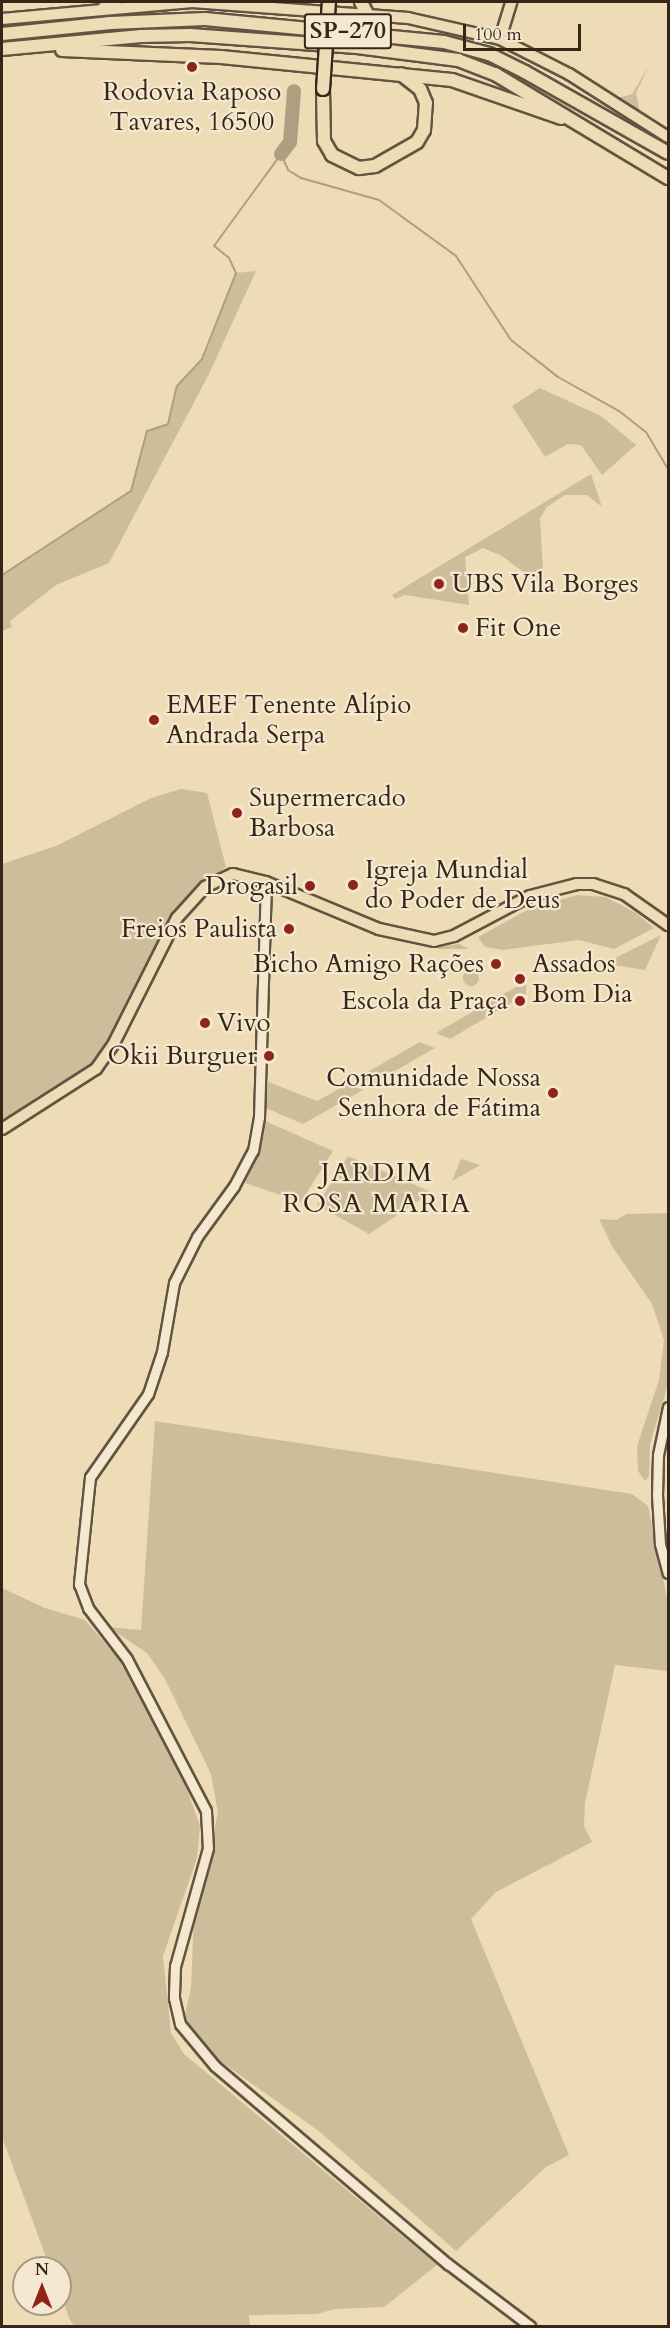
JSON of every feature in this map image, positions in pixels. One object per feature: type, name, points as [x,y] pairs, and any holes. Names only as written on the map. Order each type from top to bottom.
[{"type":"highway","points":[[104,8],[116,2]]},
{"type":"highway","points":[[329,2],[323,90],[324,141],[332,155],[359,168],[375,166],[417,142],[424,130],[426,104],[420,90],[400,73]]},
{"type":"highway","points":[[361,2],[367,14]]},
{"type":"highway","name":"SP-270","points":[[2,34],[110,23],[205,19],[444,42],[489,54],[669,153]]},
{"type":"highway","name":"SP-270","points":[[2,49],[141,36],[190,35],[423,53],[475,64],[669,178]]},
{"type":"highway","points":[[2,49],[221,57],[400,73],[452,80],[572,120]]},
{"type":"main road","points":[[2,19],[104,8],[192,2],[367,14],[418,20],[500,39],[569,74],[669,136]]},
{"type":"main road","points":[[500,39],[511,2]]},
{"type":"main road","points":[[2,1130],[96,1069],[114,1043],[177,918],[198,893],[232,874],[266,882],[379,929],[434,941],[454,936],[530,896],[577,884],[593,884],[624,894],[669,925]]},
{"type":"street","points":[[266,882],[268,897],[259,1118],[253,1150],[234,1186],[197,1238],[174,1283],[162,1352],[148,1394],[90,1477],[79,1584],[88,1608],[127,1659],[206,1811],[208,1848],[175,1966],[174,1998],[180,2024],[215,2066],[448,2264],[530,2326]]},
{"type":"street","points":[[669,1407],[658,1455],[657,1495],[660,1544],[669,1573]]},
{"type":"shaded area","points":[[649,66],[636,93],[640,112],[618,98],[632,94]]},
{"type":"shaded area","points":[[256,271],[209,374],[109,563],[56,585],[10,621],[12,627],[2,631],[2,575],[131,491],[147,431],[168,423],[177,386],[203,359],[236,273]]},
{"type":"shaded area","points":[[540,388],[601,416],[636,445],[602,475],[581,445],[568,444],[545,457],[512,406]]},
{"type":"shaded area","points":[[591,474],[602,507],[587,495],[565,495],[547,507],[540,518],[544,588],[502,556],[483,548],[465,557],[469,605],[405,595],[395,599],[392,595]]},
{"type":"shaded area","points":[[181,789],[207,793],[226,867],[187,897],[98,1060],[2,1123],[2,864],[56,846],[151,798]]},
{"type":"shaded area","points":[[577,895],[606,897],[636,913],[654,928],[614,949],[579,940],[503,950],[485,947],[478,937],[529,909]]},
{"type":"shaded area","points":[[661,935],[645,970],[614,965],[617,957]]},
{"type":"shaded area","points":[[459,944],[469,949],[438,949],[439,947]]},
{"type":"shaded area","points":[[471,970],[477,972],[479,978],[477,984],[471,986],[465,984],[463,978],[465,972]]},
{"type":"shaded area","points":[[526,981],[526,994],[450,1039],[436,1033]]},
{"type":"shaded area","points":[[420,1042],[435,1048],[374,1083],[359,1077]]},
{"type":"shaded area","points":[[266,1081],[317,1101],[348,1084],[363,1090],[303,1124],[266,1108]]},
{"type":"shaded area","points":[[263,1120],[333,1151],[301,1202],[245,1183],[257,1158]]},
{"type":"shaded area","points":[[348,1156],[430,1193],[369,1234],[317,1205]]},
{"type":"shaded area","points":[[461,1159],[480,1165],[452,1181]]},
{"type":"shaded area","points":[[668,1213],[668,1384],[650,1444],[649,1476],[645,1481],[638,1471],[637,1446],[659,1380],[664,1340],[652,1304],[612,1246],[599,1219],[616,1220],[627,1214]]},
{"type":"shaded area","points":[[155,1421],[632,1494],[648,1506],[668,1602],[668,1671],[615,1665],[585,1803],[584,1826],[592,1842],[496,1892],[471,1919],[569,2155],[546,2167],[456,2251],[320,2132],[195,2043],[184,2019],[191,1988],[194,1916],[218,1813],[211,1774],[165,1679],[147,1653],[108,1627],[141,1630]]},
{"type":"shaded area","points":[[2,1588],[45,1608],[85,1620],[119,1659],[184,1781],[200,1826],[197,1858],[163,1956],[171,2033],[184,2054],[437,2265],[384,2307],[335,2309],[317,2314],[249,2315],[250,2326],[74,2326],[68,2316],[72,2316],[72,2256],[46,2256],[2,2137]]},
{"type":"waterway","points":[[281,154],[290,142],[294,91]]},
{"type":"waterway","points":[[2,575],[131,491],[147,431],[168,424],[177,386],[202,359],[236,273],[229,258],[214,246],[281,154],[288,170],[301,178],[379,200],[456,256],[511,340],[558,377],[619,411],[646,432],[668,469]]},
{"type":"place","name":"Rodovia Raposo Tavares, 16500","points":[[192,67]]},
{"type":"place","name":"UBS Vila Borges","points":[[439,584]]},
{"type":"place","name":"Fit One","points":[[463,628]]},
{"type":"place","name":"EMEF Tenente Alípio Andrada Serpa","points":[[154,720]]},
{"type":"place","name":"Supermercado Barbosa","points":[[237,813]]},
{"type":"place","name":"Igreja Mundial do Poder de Deus","points":[[353,885]]},
{"type":"place","name":"Drogasil","points":[[310,886]]},
{"type":"place","name":"Freios Paulista","points":[[289,929]]},
{"type":"place","name":"Bicho Amigo Rações","points":[[496,964]]},
{"type":"place","name":"Assados Bom Dia","points":[[520,979]]},
{"type":"place","name":"Escola da Praça","points":[[520,1001]]},
{"type":"place","name":"Vivo","points":[[205,1023]]},
{"type":"place","name":"Okii Burguer","points":[[269,1056]]},
{"type":"place","name":"Comunidade Nossa Senhora de Fátima","points":[[553,1093]]},
{"type":"district","name":"JARDIM ROSA MARIA","points":[[377,1188]]}]
